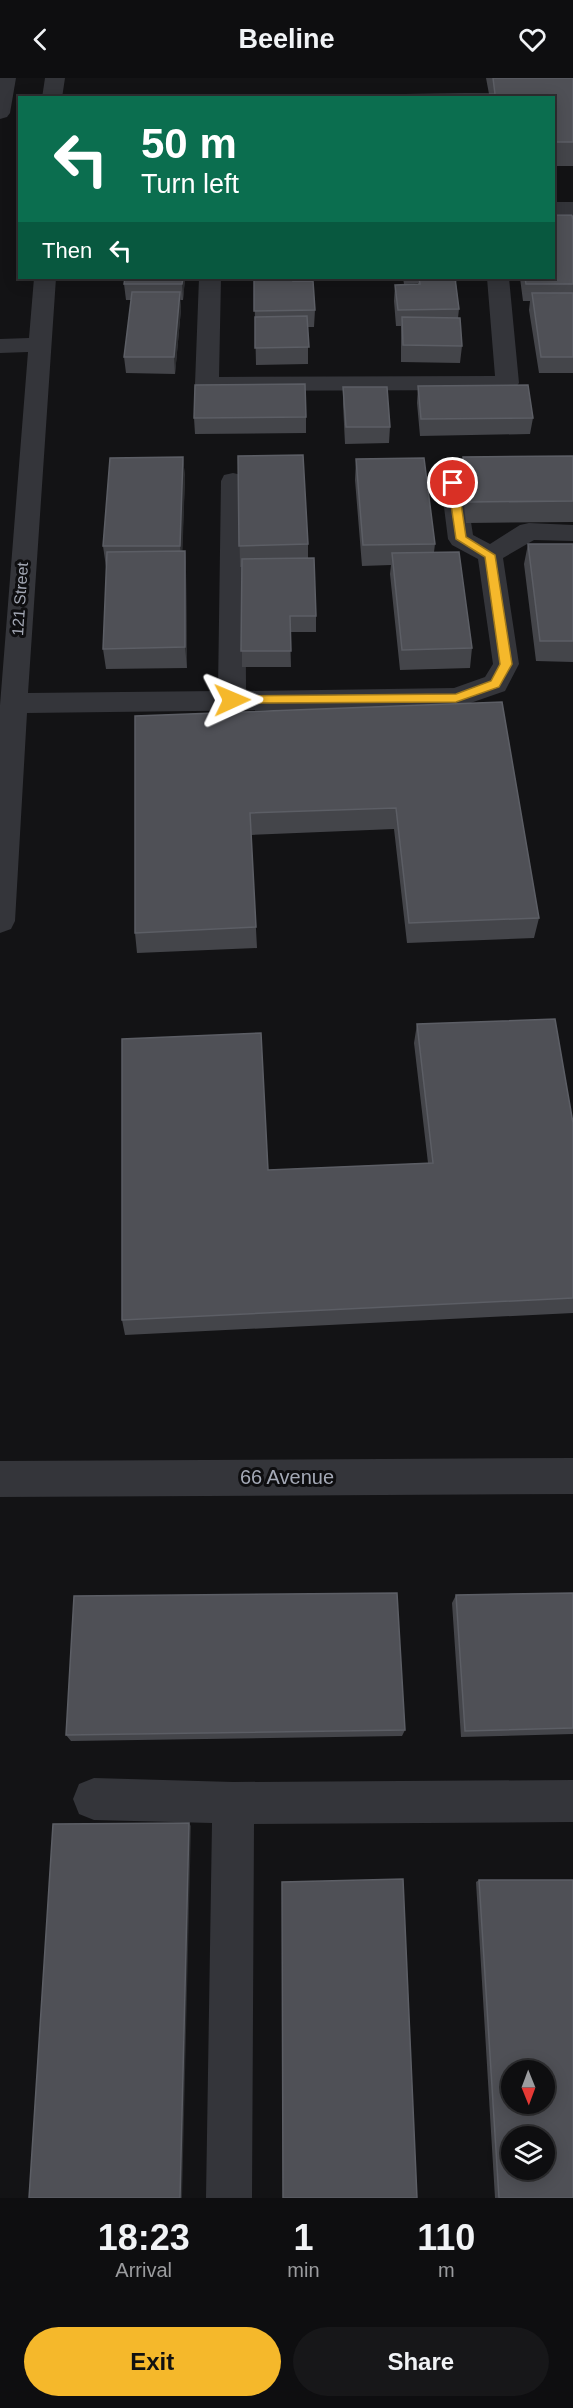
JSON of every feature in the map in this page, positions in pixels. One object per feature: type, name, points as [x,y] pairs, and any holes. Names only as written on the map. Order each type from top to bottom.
[{"type":"street","points":[[3,123],[6,78]]},
{"type":"street","points":[[52,96],[55,78]]},
{"type":"street","points":[[555,208],[573,208]]},
{"type":"street","name":"121 Street","points":[[0,921],[14,703],[12,543],[39,345],[45,279]]},
{"type":"street","points":[[210,279],[207,384],[507,384],[498,279]]},
{"type":"street","points":[[0,346],[39,345]]},
{"type":"street","points":[[232,700],[233,481]]},
{"type":"street","points":[[453,483],[461,539],[490,555]]},
{"type":"street","points":[[490,555],[529,531],[573,532]]},
{"type":"street","points":[[14,703],[456,698],[495,684],[506,664],[490,555]]},
{"type":"street","name":"66 Avenue","points":[[0,1479],[573,1476]]},
{"type":"street","points":[[94,1799],[233,1803],[573,1801]]},
{"type":"street","points":[[229,2198],[233,1803]]},
{"type":"building","points":[[493,78],[573,78],[573,142],[555,142],[555,96],[374,96],[374,95],[495,94]]},
{"type":"building","points":[[555,215],[572,215],[573,284],[526,284],[525,279],[555,279]]},
{"type":"building","points":[[125,279],[183,279],[182,284],[124,284]]},
{"type":"building","points":[[254,279],[313,281],[315,310],[254,311]]},
{"type":"building","points":[[419,279],[455,279],[459,309],[398,310],[395,285],[420,284]]},
{"type":"building","points":[[132,292],[180,292],[174,357],[124,357]]},
{"type":"building","points":[[532,293],[573,293],[573,357],[541,357]]},
{"type":"building","points":[[307,316],[309,347],[255,348],[255,317]]},
{"type":"building","points":[[402,317],[460,318],[462,346],[403,345]]},
{"type":"building","points":[[305,384],[306,417],[194,418],[195,385]]},
{"type":"building","points":[[528,385],[533,418],[421,419],[418,386]]},
{"type":"building","points":[[343,387],[387,387],[390,427],[346,427]]},
{"type":"building","points":[[303,455],[308,544],[239,546],[238,456]]},
{"type":"building","points":[[573,456],[573,501],[469,502],[463,457]]},
{"type":"building","points":[[183,457],[180,546],[103,546],[110,458]]},
{"type":"building","points":[[424,458],[435,544],[363,545],[356,459]]},
{"type":"building","points":[[528,544],[573,544],[573,641],[540,641]]},
{"type":"building","points":[[185,551],[185,647],[103,649],[107,552]]},
{"type":"building","points":[[459,552],[472,648],[402,650],[392,553]]},
{"type":"building","points":[[314,558],[316,616],[290,616],[291,651],[241,651],[242,559]]},
{"type":"building","points":[[502,702],[539,918],[409,923],[396,808],[250,813],[256,927],[135,933],[135,716]]},
{"type":"building","points":[[555,1019],[573,1123],[573,1298],[122,1320],[122,1039],[261,1033],[268,1170],[433,1163],[417,1024]]},
{"type":"building","points":[[397,1593],[405,1730],[66,1735],[74,1596]]},
{"type":"building","points":[[573,1593],[573,1728],[465,1731],[456,1595]]},
{"type":"building","points":[[189,1823],[180,2198],[29,2198],[53,1824]]},
{"type":"building","points":[[403,1879],[417,2198],[283,2198],[282,1882]]},
{"type":"building","points":[[479,1880],[573,1880],[573,2198],[499,2198]]},
{"type":"route","points":[[232,700],[456,698],[495,684],[506,664],[490,555],[461,539],[453,483]]}]
